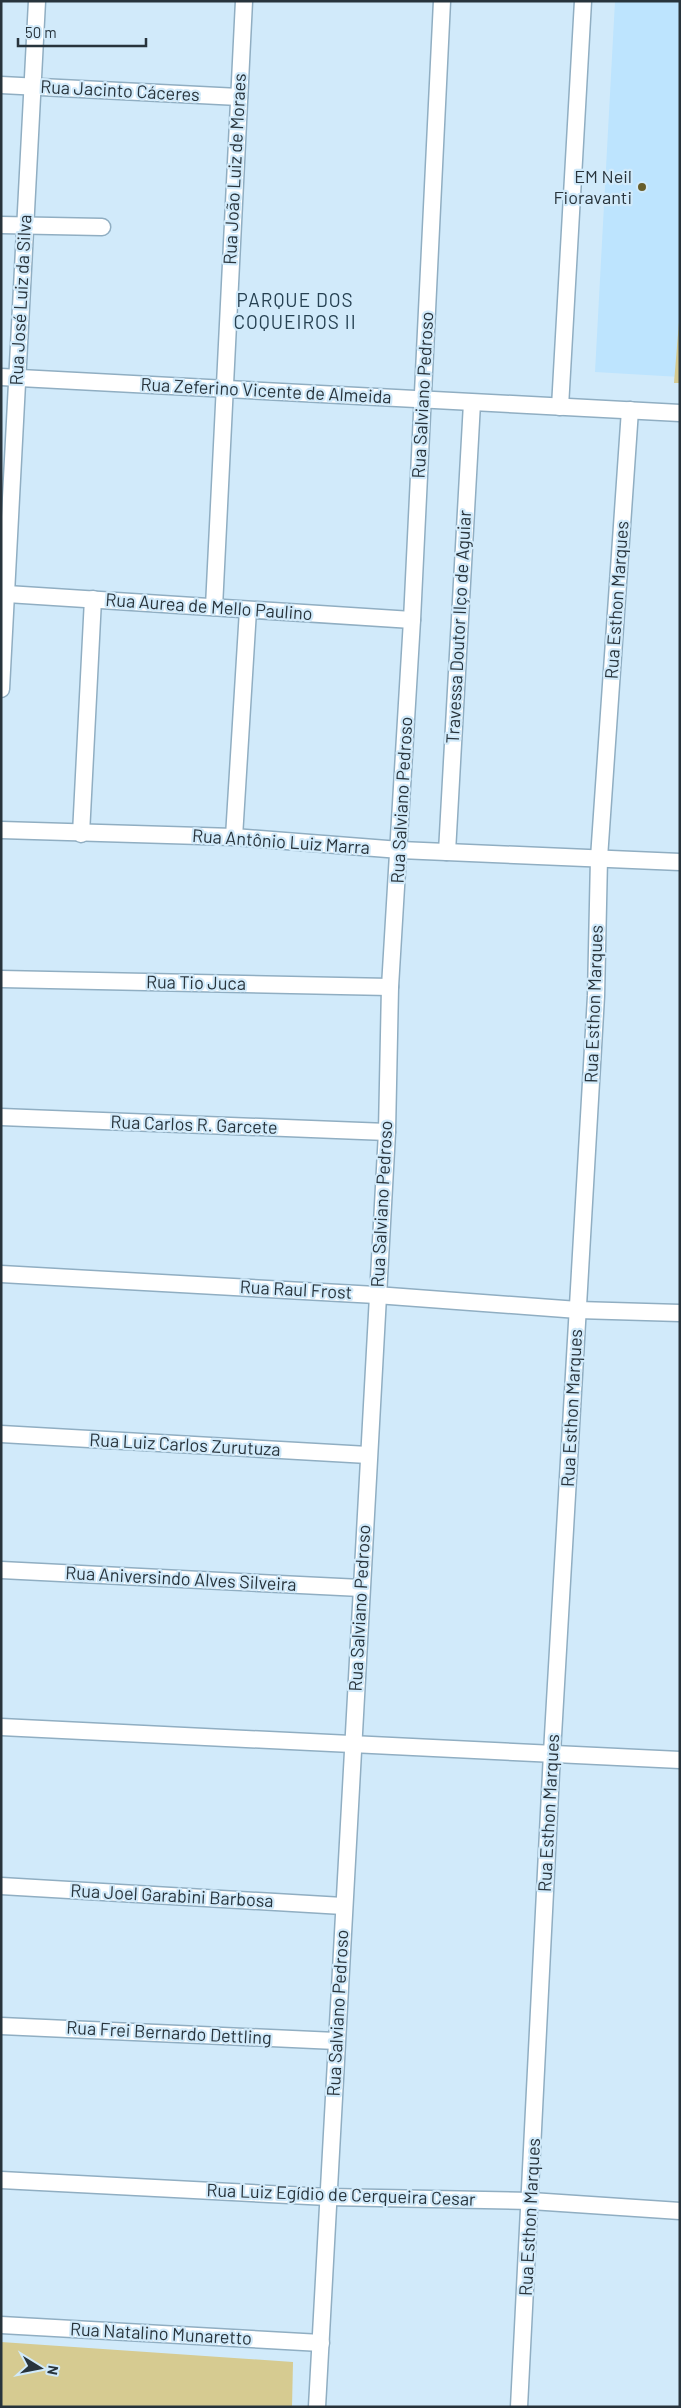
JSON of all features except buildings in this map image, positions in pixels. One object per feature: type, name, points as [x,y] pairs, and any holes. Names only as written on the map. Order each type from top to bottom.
[{"type":"street","name":"Rua José Luiz da Silva","points":[[2,681],[7,594],[6,533],[9,378],[25,226],[37,1]]},
{"type":"street","name":"Rua João Luiz de Moraes","points":[[214,607],[244,1]]},
{"type":"street","name":"Rua Salviano Pedroso","points":[[317,2407],[376,1295],[387,1132],[390,987],[400,850],[442,1]]},
{"type":"street","points":[[560,407],[583,1]]},
{"type":"street","name":"Rua Jacinto Cáceres","points":[[1,84],[239,97]]},
{"type":"street","points":[[1,224],[25,226],[102,226]]},
{"type":"street","name":"Rua Zeferino Vicente de Almeida","points":[[9,378],[680,413]]},
{"type":"street","name":"Travessa Doutor Ilço de Aguiar","points":[[447,852],[472,403]]},
{"type":"street","name":"Rua Esthon Marques","points":[[520,2407],[552,1753],[596,996],[599,858],[630,410]]},
{"type":"street","name":"Rua Aurea de Mello Paulino","points":[[7,594],[412,620]]},
{"type":"street","points":[[81,834],[93,599]]},
{"type":"street","points":[[234,837],[248,610]]},
{"type":"street","name":"Rua Antônio Luiz Marra","points":[[1,830],[81,834],[234,837],[400,850],[680,862]]},
{"type":"street","name":"Rua Tio Juca","points":[[1,980],[390,987]]},
{"type":"street","name":"Rua Carlos R. Garcete","points":[[1,1117],[387,1132]]},
{"type":"street","name":"Rua Raul Frost","points":[[1,1274],[376,1295],[578,1310],[680,1314]]},
{"type":"street","name":"Rua Luiz Carlos Zurutuza","points":[[1,1434],[368,1455]]},
{"type":"street","name":"Rua Aniversindo Alves Silveira","points":[[1,1570],[361,1588]]},
{"type":"street","points":[[1,1727],[680,1760]]},
{"type":"street","name":"Rua Joel Garabini Barbosa","points":[[1,1886],[343,1906]]},
{"type":"street","name":"Rua Frei Bernardo Dettling","points":[[1,2026],[336,2041]]},
{"type":"street","name":"Rua Luiz Egídio de Cerqueira Cesar","points":[[1,2180],[328,2198],[531,2201],[680,2211]]},
{"type":"street","name":"Rua Natalino Munaretto","points":[[1,2325],[321,2343]]},
{"type":"shaded area","name":"EM Neil Fioravanti","points":[[615,1],[680,1],[680,377],[595,372]]},
{"type":"shaded area","points":[[679,322],[680,383],[674,383]]},
{"type":"shaded area","points":[[1,2342],[293,2362],[292,2407],[1,2407]]},
{"type":"place","name":"EM Neil Fioravanti","points":[[642,187]]},
{"type":"district","name":"PARQUE DOS COQUEIROS II","points":[[295,311]]}]
